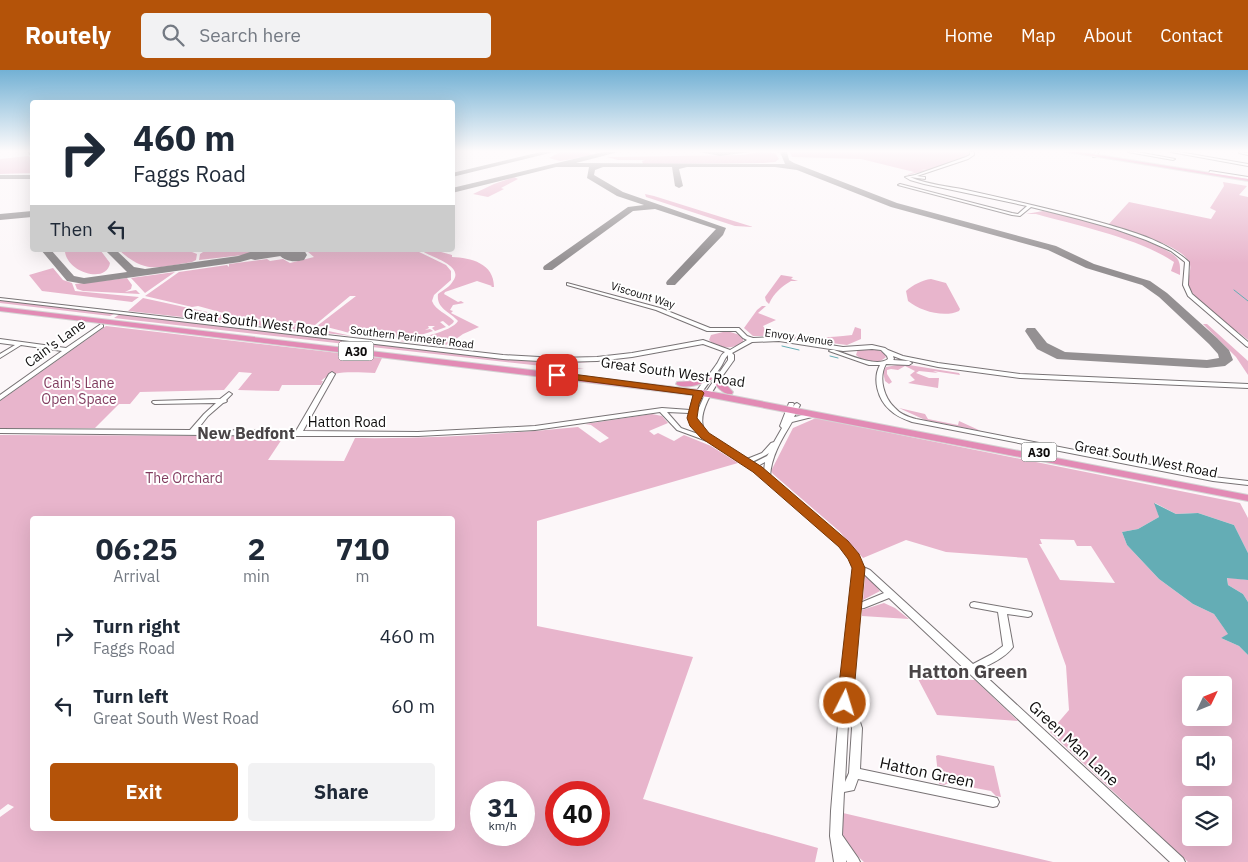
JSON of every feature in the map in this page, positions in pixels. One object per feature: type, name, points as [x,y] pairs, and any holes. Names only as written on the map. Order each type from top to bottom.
[{"type":"highway","name":"A30","points":[[1,308],[104,324]]},
{"type":"highway","name":"Great South West Road","points":[[1,308],[707,387],[793,410],[1248,492]]},
{"type":"highway","name":"Great South West Road","points":[[104,324],[707,387],[793,410],[1248,498]]},
{"type":"street","points":[[915,189],[1019,215],[1030,206]]},
{"type":"street","points":[[956,189],[1114,228],[1152,241],[1177,253],[1185,259],[1188,265],[1184,283],[1189,293],[1248,345]]},
{"type":"street","name":"Viscount Way","points":[[569,284],[658,309],[709,330]]},
{"type":"street","name":"Southern Perimeter Road","points":[[0,299],[532,359],[575,360],[615,357],[703,342]]},
{"type":"street","name":"Cain's Lane","points":[[2,396],[104,324]]},
{"type":"street","points":[[737,329],[751,340],[751,344],[742,349],[728,351],[715,349],[703,342],[709,330],[737,329]]},
{"type":"street","name":"Envoy Avenue","points":[[751,340],[778,339],[839,348],[872,347],[885,351]]},
{"type":"street","name":"Envoy Avenue","points":[[751,340],[813,347],[860,360]]},
{"type":"street","points":[[0,341],[67,350]]},
{"type":"street","points":[[0,356],[20,344]]},
{"type":"street","points":[[857,348],[853,354],[879,377]]},
{"type":"street","points":[[728,351],[692,411],[694,423],[712,440],[767,477],[844,544],[854,558],[858,568],[839,786],[837,842],[840,862]]},
{"type":"street","points":[[885,351],[891,357],[880,368],[879,377],[883,394],[890,408],[914,421],[1213,479],[1248,483]]},
{"type":"street","points":[[885,351],[901,357],[938,365],[1020,376]]},
{"type":"street","points":[[860,360],[871,364],[904,362],[981,375],[1248,388]]},
{"type":"street","points":[[298,434],[332,374]]},
{"type":"street","points":[[701,431],[701,412],[707,387]]},
{"type":"street","points":[[192,433],[206,415],[224,401],[229,394]]},
{"type":"street","points":[[155,402],[224,401]]},
{"type":"street","points":[[662,410],[679,428],[696,436],[712,440]]},
{"type":"street","name":"Hatton Road","points":[[0,431],[418,434],[509,430],[662,410],[701,412]]},
{"type":"street","points":[[767,477],[770,457],[793,410]]},
{"type":"street","points":[[750,464],[769,450],[793,410]]},
{"type":"street","points":[[750,464],[770,457]]},
{"type":"street","name":"Green Man Lane","points":[[858,568],[867,572],[1179,862]]},
{"type":"street","points":[[855,605],[861,606],[890,594]]},
{"type":"street","points":[[974,605],[1028,614]]},
{"type":"street","points":[[972,669],[995,657],[1008,647],[1002,610]]},
{"type":"street","points":[[839,786],[850,786],[854,773],[855,722],[844,716]]},
{"type":"street","name":"Hatton Green","points":[[854,773],[993,802]]},
{"type":"street","points":[[837,842],[845,862]]},
{"type":"street","points":[[837,842],[854,862]]},
{"type":"green space","points":[[484,189],[504,189],[488,197],[473,194]]},
{"type":"green space","points":[[1222,189],[1244,189],[1239,195],[1248,197],[1248,340],[1209,310],[1191,291],[1188,283],[1190,263],[1182,254],[1163,243],[1108,225],[1129,202],[1211,219],[1216,211],[1210,208]]},
{"type":"green space","points":[[645,194],[753,227],[735,226],[646,197]]},
{"type":"green space","points":[[1043,211],[1093,223],[1152,243],[1178,259],[1180,275],[1171,271],[1174,262],[1144,246],[1089,228],[1036,214],[1026,214]]},
{"type":"green space","points":[[65,252],[102,252],[110,263],[102,273],[95,274],[80,270],[73,266]]},
{"type":"green space","points":[[122,252],[192,252],[197,254],[196,260],[192,262],[162,267],[145,266]]},
{"type":"green space","points":[[203,252],[252,252],[243,255],[199,260],[200,254]]},
{"type":"green space","points":[[308,252],[419,252],[446,265],[451,271],[451,280],[434,295],[432,301],[439,310],[454,321],[449,326],[443,321],[440,322],[446,327],[435,331],[432,328],[435,326],[428,326],[429,328],[425,330],[430,329],[433,331],[423,334],[402,338],[381,338],[317,326],[356,296],[350,296],[315,325],[238,317],[198,306],[192,307],[145,296],[179,272],[227,265],[229,267],[229,264],[267,259],[270,261],[283,259],[290,263],[314,257]]},
{"type":"green space","points":[[424,252],[441,252],[452,255],[452,257],[480,263],[486,267],[493,279],[494,287],[477,281],[445,292],[444,294],[458,302],[464,303],[453,305],[450,310],[453,311],[451,313],[479,327],[463,334],[449,344],[440,346],[399,341],[440,332],[448,329],[458,321],[442,307],[438,299],[438,294],[453,281],[454,270],[444,262]]},
{"type":"green space","points":[[53,268],[63,280],[72,283],[75,291],[139,297],[132,302],[42,291],[29,275]]},
{"type":"green space","points":[[175,272],[145,293],[131,278]]},
{"type":"green space","points":[[781,275],[793,277],[791,279],[798,281],[791,281],[781,288],[769,304],[765,297]]},
{"type":"green space","points":[[127,278],[132,285],[131,289],[125,292],[136,290],[140,294],[83,291],[77,289],[75,284]]},
{"type":"green space","points":[[931,279],[946,283],[960,309],[959,311],[939,314],[919,308],[908,301],[906,291],[924,280]]},
{"type":"green space","points":[[143,298],[235,318],[295,324],[352,336],[128,311]]},
{"type":"green space","points":[[0,300],[116,313],[110,316],[0,303]]},
{"type":"green space","points":[[762,306],[766,306],[758,313],[776,320],[763,326],[768,333],[800,337],[831,337],[852,335],[855,327],[861,329],[861,339],[847,345],[776,336],[753,336],[744,328]]},
{"type":"green space","points":[[120,314],[514,360],[555,363],[590,362],[557,365],[584,369],[569,369],[114,318]]},
{"type":"green space","points":[[1203,324],[1207,324],[1248,361],[1248,375],[1236,357]]},
{"type":"green space","name":"Cain's Lane Open Space","points":[[106,326],[382,358],[375,373],[339,373],[326,377],[321,381],[323,381],[321,385],[282,385],[279,391],[238,390],[252,373],[239,372],[224,390],[140,392],[130,404],[119,404],[95,428],[0,428],[0,401]]},
{"type":"green space","points":[[727,331],[740,335],[743,342],[731,347],[721,347],[709,340],[711,335]]},
{"type":"green space","points":[[858,349],[878,350],[886,357],[875,362],[867,361],[856,355]]},
{"type":"green space","points":[[903,364],[959,373],[960,375],[933,371],[938,373],[919,371],[916,373],[929,378],[939,378],[938,388],[908,383],[915,380],[910,375],[915,371],[905,366],[898,370],[887,370],[887,374],[892,382],[889,384],[885,381],[883,372],[886,367]]},
{"type":"green space","points":[[899,408],[925,414],[928,419],[958,425],[959,421],[981,431],[925,420]]},
{"type":"green space","name":"The Orchard","points":[[652,414],[662,416],[668,423],[649,431],[654,435],[658,433],[674,441],[684,435],[711,446],[738,463],[537,521],[537,626],[693,657],[643,799],[818,848],[815,862],[0,862],[0,817],[14,807],[8,804],[0,810],[0,435],[284,436],[268,460],[344,461],[355,438],[467,436],[578,427],[600,443],[609,438],[591,425],[585,424]]},
{"type":"green space","points":[[816,418],[1240,503],[1248,518],[1248,553],[1234,525],[1198,513],[1176,514],[1155,503],[1159,517],[1138,529],[1122,532],[1127,545],[1159,579],[1193,604],[1214,614],[1229,635],[1221,638],[1239,646],[1248,655],[1248,862],[1188,862],[1050,732],[1069,710],[1066,666],[1027,558],[946,552],[906,540],[863,558],[839,531],[771,471],[793,428]],"holes":[[[1040,539],[1074,540],[1077,546],[1091,546],[1115,583],[1060,580],[1039,544],[1042,544]]]},
{"type":"green space","points":[[865,576],[880,591],[863,600]]},
{"type":"green space","points":[[1227,577],[1248,580],[1248,602],[1243,594],[1228,585]]},
{"type":"green space","points":[[884,603],[895,608],[909,619],[862,616],[862,610]]},
{"type":"green space","points":[[917,677],[975,680],[1018,721],[937,715]]},
{"type":"green space","points":[[936,756],[994,766],[1001,797],[996,796],[991,791],[949,783],[939,784]]},
{"type":"green space","points":[[843,813],[1053,862],[864,862],[844,841],[842,830]]},
{"type":"water","points":[[1154,503],[1176,514],[1198,513],[1234,525],[1248,553],[1248,580],[1227,578],[1228,585],[1243,594],[1248,602],[1248,655],[1239,646],[1221,638],[1228,634],[1214,614],[1193,604],[1159,579],[1127,545],[1122,532],[1138,529],[1159,517]]},
{"type":"waterway","points":[[1234,290],[1248,301]]},
{"type":"waterway","points":[[782,346],[799,350]]},
{"type":"waterway","points":[[830,356],[838,358]]},
{"type":"taxiway","points":[[455,190],[460,189]]},
{"type":"taxiway","points":[[612,189],[620,194],[721,228],[720,233],[671,283]]},
{"type":"taxiway","points":[[853,189],[894,205],[1052,248],[1090,266],[1146,283],[1163,295],[1213,341],[1224,353],[1226,360],[1220,363],[1207,364],[1062,356],[1042,346],[1031,331]]},
{"type":"taxiway","points":[[548,268],[631,209],[652,207]]},
{"type":"taxiway","points":[[0,217],[30,214]]},
{"type":"taxiway","points":[[48,252],[71,279],[84,281],[240,259],[260,252]]},
{"type":"taxiway","points":[[112,252],[131,270],[144,272]]},
{"type":"taxiway","points":[[255,257],[287,252]]},
{"type":"runway","points":[[290,252],[295,255]]},
{"type":"district","name":"New Bedfont","points":[[246,433]]},
{"type":"district","name":"Hatton Green","points":[[968,671]]},
{"type":"route","points":[[557,375],[699,393],[694,404],[692,418],[705,435],[758,469],[844,544],[850,551],[858,568],[845,703]]}]
